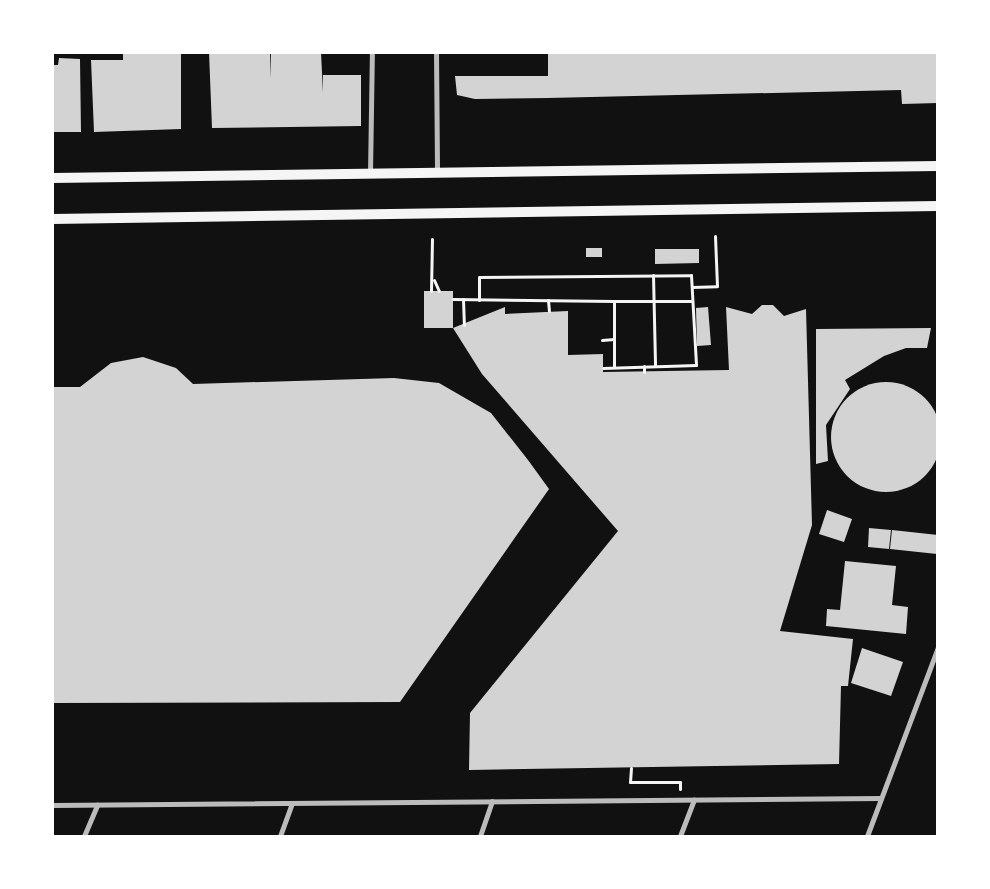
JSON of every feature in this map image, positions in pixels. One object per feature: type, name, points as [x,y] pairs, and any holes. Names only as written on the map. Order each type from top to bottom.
[{"type":"main road","points":[[52,178],[938,166]]},
{"type":"main road","points":[[52,219],[938,206]]},
{"type":"street","points":[[370,174],[372,52]]},
{"type":"street","points":[[436,52],[438,173]]},
{"type":"street","points":[[867,836],[938,647]]},
{"type":"street","points":[[52,805],[881,798]]},
{"type":"street","points":[[680,836],[694,800]]},
{"type":"street","points":[[480,836],[492,801]]},
{"type":"street","points":[[280,836],[292,803]]},
{"type":"street","points":[[84,836],[97,805]]},
{"type":"path","points":[[692,287],[718,286],[715,236]]},
{"type":"path","points":[[431,291],[434,280],[432,240]]},
{"type":"path","points":[[479,300],[479,277],[691,275],[696,365],[614,366],[603,368]]},
{"type":"path","points":[[653,276],[655,366]]},
{"type":"path","points":[[434,280],[439,291]]},
{"type":"path","points":[[453,300],[692,301]]},
{"type":"path","points":[[463,300],[464,325]]},
{"type":"path","points":[[548,300],[549,311]]},
{"type":"path","points":[[614,301],[614,366]]},
{"type":"path","points":[[602,340],[614,339]]},
{"type":"path","points":[[644,366],[644,372]]},
{"type":"path","points":[[668,371],[669,366]]},
{"type":"path","points":[[630,768],[630,782],[680,782],[680,800]]},
{"type":"building","points":[[123,52],[181,52],[181,129],[94,132],[91,60],[123,60]]},
{"type":"building","points":[[209,52],[270,52],[271,79],[271,52],[321,52],[323,93],[323,75],[361,75],[361,126],[212,128]]},
{"type":"building","points":[[548,52],[938,52],[938,103],[902,104],[901,90],[475,99],[457,95],[455,76],[548,76]]},
{"type":"building","points":[[59,58],[80,59],[81,132],[52,132],[52,65],[58,65]]},
{"type":"building","points":[[586,248],[602,248],[602,257],[586,257]]},
{"type":"building","points":[[655,249],[699,249],[699,263],[655,264]]},
{"type":"building","points":[[424,291],[453,291],[453,328],[424,328]]},
{"type":"building","points":[[762,305],[773,305],[784,316],[806,309],[812,525],[780,631],[853,639],[848,686],[841,686],[839,764],[469,770],[470,713],[618,531],[482,374],[453,328],[505,307],[505,314],[568,311],[568,355],[603,354],[603,372],[729,370],[726,307],[752,314]]},
{"type":"building","points":[[708,307],[711,345],[697,346],[696,308]]},
{"type":"building","points":[[931,328],[927,348],[906,348],[884,356],[845,380],[850,389],[826,425],[828,461],[816,464],[816,329]]},
{"type":"building","points":[[143,357],[176,368],[193,384],[394,378],[439,383],[491,413],[528,460],[549,489],[400,702],[52,703],[52,387],[80,387],[111,363]]},
{"type":"building","points":[[886,382],[907,386],[925,398],[937,416],[941,437],[937,458],[925,476],[907,488],[886,492],[865,488],[847,476],[835,458],[831,437],[835,416],[847,398],[865,386]]},
{"type":"building","points":[[827,510],[852,519],[844,542],[819,534]]},
{"type":"building","points":[[869,528],[891,530],[889,549],[868,547]]},
{"type":"building","points":[[892,530],[938,535],[937,554],[890,549]]},
{"type":"building","points":[[845,561],[896,566],[892,605],[908,607],[906,634],[826,626],[827,609],[840,610]]},
{"type":"building","points":[[862,648],[903,662],[891,696],[851,683]]}]
